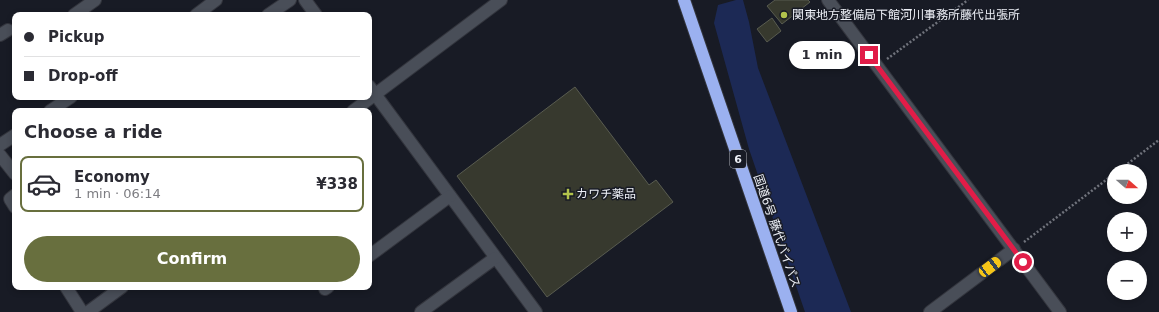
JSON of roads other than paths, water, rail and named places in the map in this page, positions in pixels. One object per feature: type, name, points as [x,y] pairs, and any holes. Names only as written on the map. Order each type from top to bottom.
[{"type":"highway","name":"国道6号 藤代バイパス","points":[[684,0],[791,312]]},
{"type":"street","points":[[78,12],[95,0]]},
{"type":"street","points":[[200,12],[216,0]]},
{"type":"street","points":[[272,12],[290,0]]},
{"type":"street","points":[[305,0],[314,12]]},
{"type":"street","points":[[501,0],[372,90],[536,312]]},
{"type":"street","points":[[828,0],[1060,312]]},
{"type":"street","points":[[54,108],[66,100]]},
{"type":"street","points":[[356,108],[363,100]]},
{"type":"street","points":[[0,145],[12,137]]},
{"type":"street","points":[[0,155],[12,170]]},
{"type":"street","points":[[372,254],[450,196]]},
{"type":"street","points":[[930,312],[1014,249]]},
{"type":"street","points":[[421,312],[495,258]]},
{"type":"street","points":[[68,290],[82,312]]},
{"type":"street","points":[[88,312],[118,290]]},
{"type":"place","name":"関東地方整備局下館河川事務所藤代出張所","points":[[784,15]]},
{"type":"place","name":"カワチ薬品","points":[[568,194]]}]
